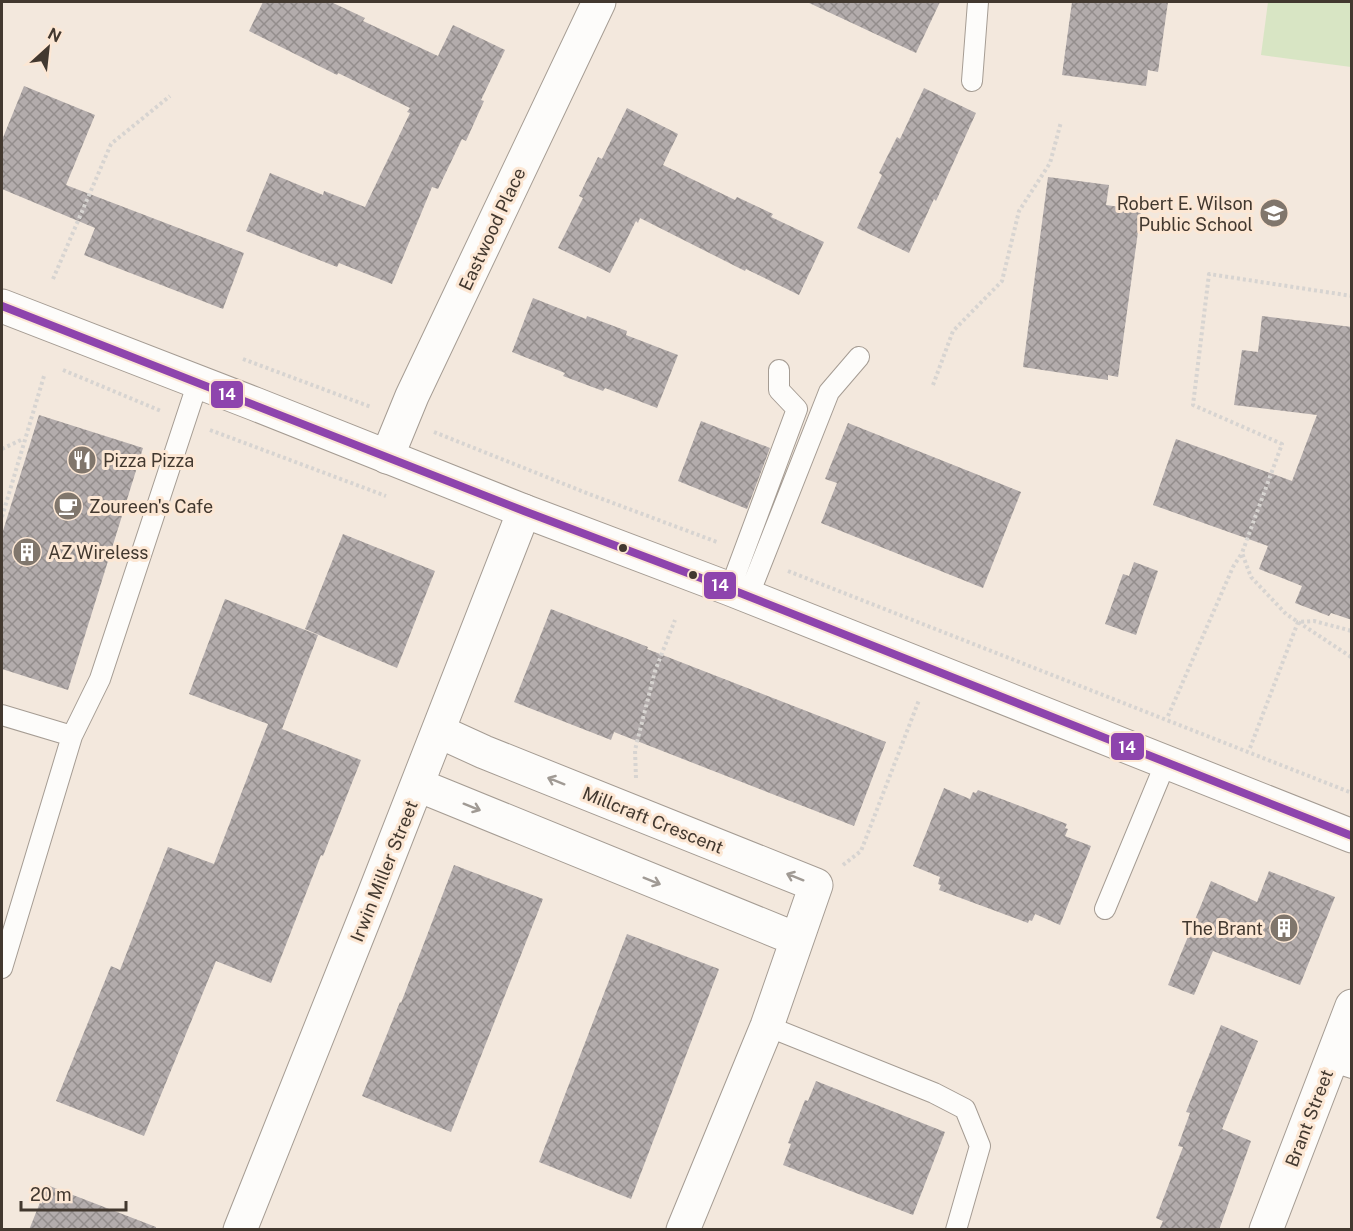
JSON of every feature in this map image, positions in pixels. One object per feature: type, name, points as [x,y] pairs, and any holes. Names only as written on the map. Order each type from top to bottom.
[{"type":"street","name":"Eastwood Place","points":[[387,457],[412,396],[599,2]]},
{"type":"street","points":[[2,306],[739,593],[1352,836]]},
{"type":"street","name":"Irwin Miller Street","points":[[240,1230],[418,785],[524,511]]},
{"type":"street","name":"Millcraft Crescent","points":[[438,731],[484,752],[816,885]]},
{"type":"street","points":[[418,785],[796,939]]},
{"type":"street","points":[[683,1230],[767,1026],[816,885]]},
{"type":"street","name":"Brant Street","points":[[1266,1230],[1341,1065],[1352,1005]]},
{"type":"lane","points":[[972,81],[978,2]]},
{"type":"lane","points":[[739,593],[762,561],[829,392],[859,357]]},
{"type":"lane","points":[[739,593],[743,552],[797,409],[779,390],[779,370]]},
{"type":"lane","points":[[2,968],[72,736],[100,679],[198,382]]},
{"type":"lane","points":[[2,715],[72,736]]},
{"type":"lane","points":[[1105,909],[1166,762]]},
{"type":"lane","points":[[767,1026],[934,1093],[966,1109],[980,1146],[956,1230]]},
{"type":"path","points":[[53,279],[111,144],[170,96]]},
{"type":"path","points":[[933,385],[953,331],[1002,280],[1019,211],[1050,163],[1061,122]]},
{"type":"path","points":[[1168,716],[1233,567],[1242,553],[1282,444],[1193,405],[1209,274],[1352,296]]},
{"type":"path","points":[[236,357],[403,419],[589,494],[743,552]]},
{"type":"path","points":[[2,517],[44,376]]},
{"type":"path","points":[[2,449],[24,438]]},
{"type":"path","points":[[1242,553],[1251,577],[1286,614],[1351,657]]},
{"type":"path","points":[[762,561],[1352,793]]},
{"type":"path","points":[[641,815],[636,781],[635,750],[655,671],[675,620]]},
{"type":"path","points":[[1298,622],[1314,621],[1352,631]]},
{"type":"path","points":[[1250,748],[1298,622]]},
{"type":"path","points":[[816,885],[861,851],[930,670]]},
{"type":"green space","points":[[1268,2],[1351,2],[1351,67],[1261,55]]},
{"type":"building","points":[[263,2],[331,2],[365,18],[363,21],[438,56],[453,25],[505,50],[481,100],[484,101],[466,141],[462,139],[438,189],[432,187],[392,284],[339,263],[337,267],[246,231],[270,173],[323,195],[324,191],[365,207],[410,113],[407,112],[410,108],[249,31]]},
{"type":"building","points":[[807,2],[940,2],[916,53]]},
{"type":"building","points":[[1072,2],[1168,2],[1158,72],[1148,70],[1146,86],[1062,75]]},
{"type":"building","points":[[24,86],[95,115],[66,185],[244,253],[223,309],[84,255],[95,228],[2,189],[2,140]]},
{"type":"building","points":[[924,88],[976,113],[936,201],[934,199],[909,253],[857,228],[882,175],[879,173],[897,137],[900,139]]},
{"type":"building","points":[[627,108],[678,134],[663,165],[735,200],[737,197],[773,214],[771,217],[824,242],[799,295],[746,269],[745,271],[640,218],[638,223],[636,221],[610,273],[558,248],[583,198],[579,196],[598,157],[602,159]]},
{"type":"building","points":[[1048,177],[1109,185],[1106,205],[1141,210],[1118,377],[1108,375],[1108,380],[1023,367]]},
{"type":"building","points":[[533,298],[586,319],[587,316],[627,331],[626,335],[678,355],[657,408],[605,388],[603,391],[563,376],[565,373],[512,352]]},
{"type":"building","points":[[1262,316],[1352,327],[1352,620],[1331,613],[1329,616],[1295,603],[1302,586],[1259,569],[1268,546],[1153,505],[1176,439],[1292,481],[1317,415],[1234,405],[1242,350],[1258,352]]},
{"type":"building","points":[[39,415],[143,448],[68,690],[2,669],[2,534]]},
{"type":"building","points":[[701,421],[770,448],[747,509],[678,481]]},
{"type":"building","points":[[848,423],[1021,492],[983,588],[821,523],[837,483],[825,479]]},
{"type":"building","points":[[343,534],[435,571],[397,668],[305,629]]},
{"type":"building","points":[[1134,562],[1158,571],[1136,635],[1105,624],[1123,574],[1129,576]]},
{"type":"building","points":[[225,599],[318,635],[282,729],[361,760],[271,983],[216,961],[144,1136],[56,1101],[111,966],[120,970],[168,847],[214,864],[268,724],[189,694]]},
{"type":"building","points":[[551,609],[886,742],[854,826],[614,732],[611,740],[514,702]]},
{"type":"building","points":[[944,788],[970,799],[973,792],[976,793],[978,790],[1067,824],[1065,828],[1068,829],[1065,836],[1091,846],[1060,925],[1035,914],[1032,921],[1029,920],[1028,923],[939,890],[940,877],[913,866]]},
{"type":"building","points":[[454,865],[543,899],[451,1132],[362,1096],[401,1003]]},
{"type":"building","points":[[1269,871],[1335,897],[1300,985],[1213,951],[1194,995],[1168,985],[1211,881],[1257,902]]},
{"type":"building","points":[[627,934],[719,969],[631,1199],[539,1162]]},
{"type":"building","points":[[1221,1025],[1258,1041],[1222,1129],[1251,1141],[1219,1230],[1159,1230],[1163,1221],[1156,1218],[1183,1147],[1178,1146],[1190,1113],[1186,1112]]},
{"type":"building","points":[[816,1081],[945,1132],[913,1215],[783,1165],[791,1144],[788,1143],[805,1100],[808,1101]]},
{"type":"building","points":[[47,1185],[156,1227],[156,1230],[29,1230]]},
{"type":"transit line","name":"14","points":[[2,306],[524,511],[730,589],[1352,836]]},
{"type":"place","name":"Robert E. Wilson Public School","points":[[1274,213]]},
{"type":"place","name":"Pizza Pizza","points":[[82,460]]},
{"type":"place","name":"Zoureen's Cafe","points":[[68,506]]},
{"type":"place","name":"AZ Wireless","points":[[27,552]]},
{"type":"place","name":"The Brant","points":[[1284,928]]}]
